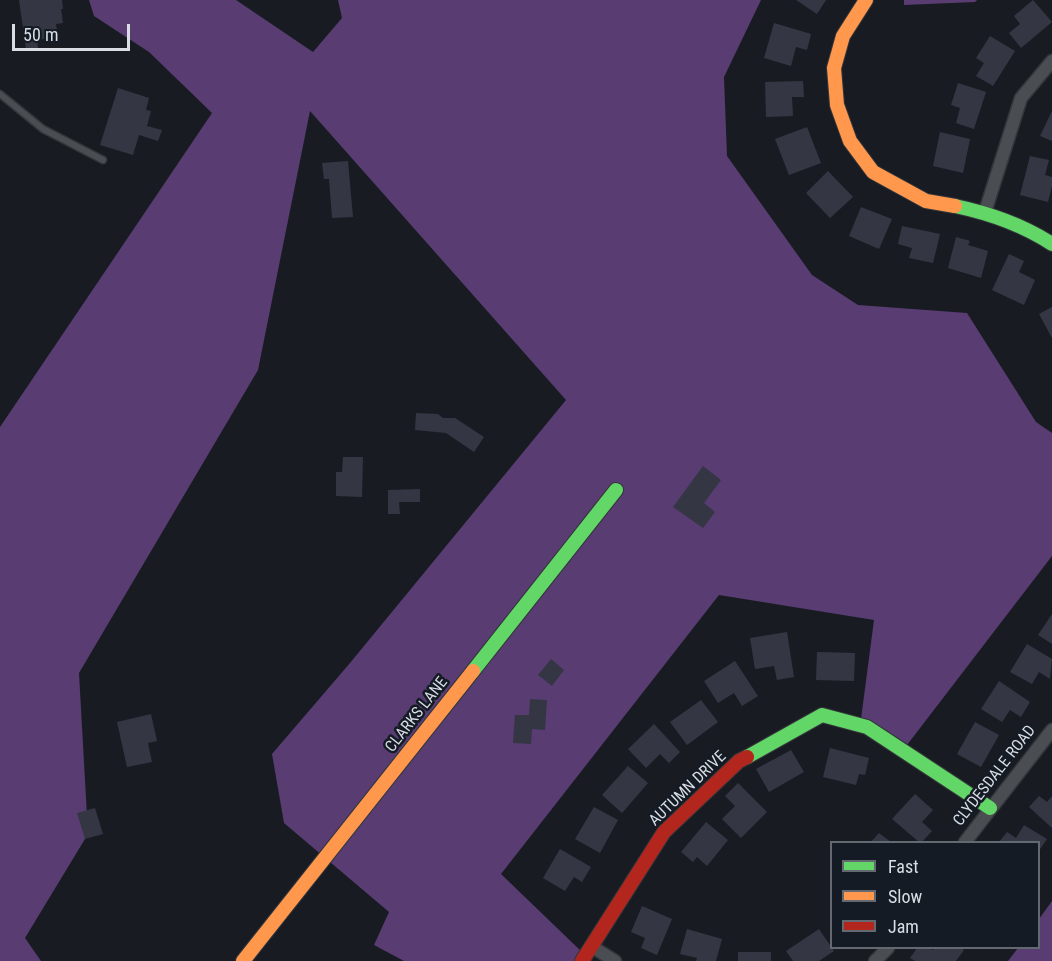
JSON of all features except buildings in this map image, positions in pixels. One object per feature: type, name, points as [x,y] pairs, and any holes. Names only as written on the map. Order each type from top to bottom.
[{"type":"street","points":[[866,0],[843,36],[834,68],[837,105],[849,141],[873,172],[926,201],[985,212],[1044,238],[1052,244]]},
{"type":"street","points":[[985,212],[1021,98],[1052,61]]},
{"type":"street","name":"CLARKS LANE","points":[[243,961],[616,490]]},
{"type":"street","name":"AUTUMN DRIVE","points":[[582,961],[664,832],[739,761],[822,715],[867,727],[990,808]]},
{"type":"street","name":"CLYDESDALE ROAD","points":[[966,841],[1052,730]]},
{"type":"street","points":[[591,946],[615,961]]},
{"type":"street","points":[[874,961],[887,949]]},
{"type":"lane","points":[[0,94],[43,129],[103,160]]},
{"type":"shaded area","points":[[89,0],[236,0],[313,52],[342,18],[338,0],[761,0],[724,77],[727,156],[812,275],[858,305],[967,313],[1036,422],[1052,433],[1052,556],[907,745],[861,719],[874,620],[719,595],[501,874],[583,953],[578,961],[404,961],[374,945],[389,912],[284,823],[272,754],[350,663],[566,400],[310,111],[258,370],[79,673],[88,834],[25,938],[41,961],[0,961],[0,427],[212,113],[149,52],[94,16]]},
{"type":"shaded area","points":[[904,0],[977,0],[975,2],[904,5]]},
{"type":"shaded area","points":[[1052,901],[1052,961],[1008,961],[1017,949],[1040,949],[1040,918]]},
{"type":"traffic: fast","points":[[955,206],[1005,220],[1052,244]]},
{"type":"traffic: fast","points":[[473,671],[616,490]]},
{"type":"traffic: fast","points":[[747,757],[822,715],[867,727],[990,808]]},
{"type":"traffic: slow","points":[[866,0],[843,36],[834,68],[837,105],[850,141],[873,172],[926,201],[955,206]]},
{"type":"traffic: slow","points":[[243,961],[473,671]]},
{"type":"traffic: jam","points":[[582,961],[664,832],[739,761],[747,757]]}]
